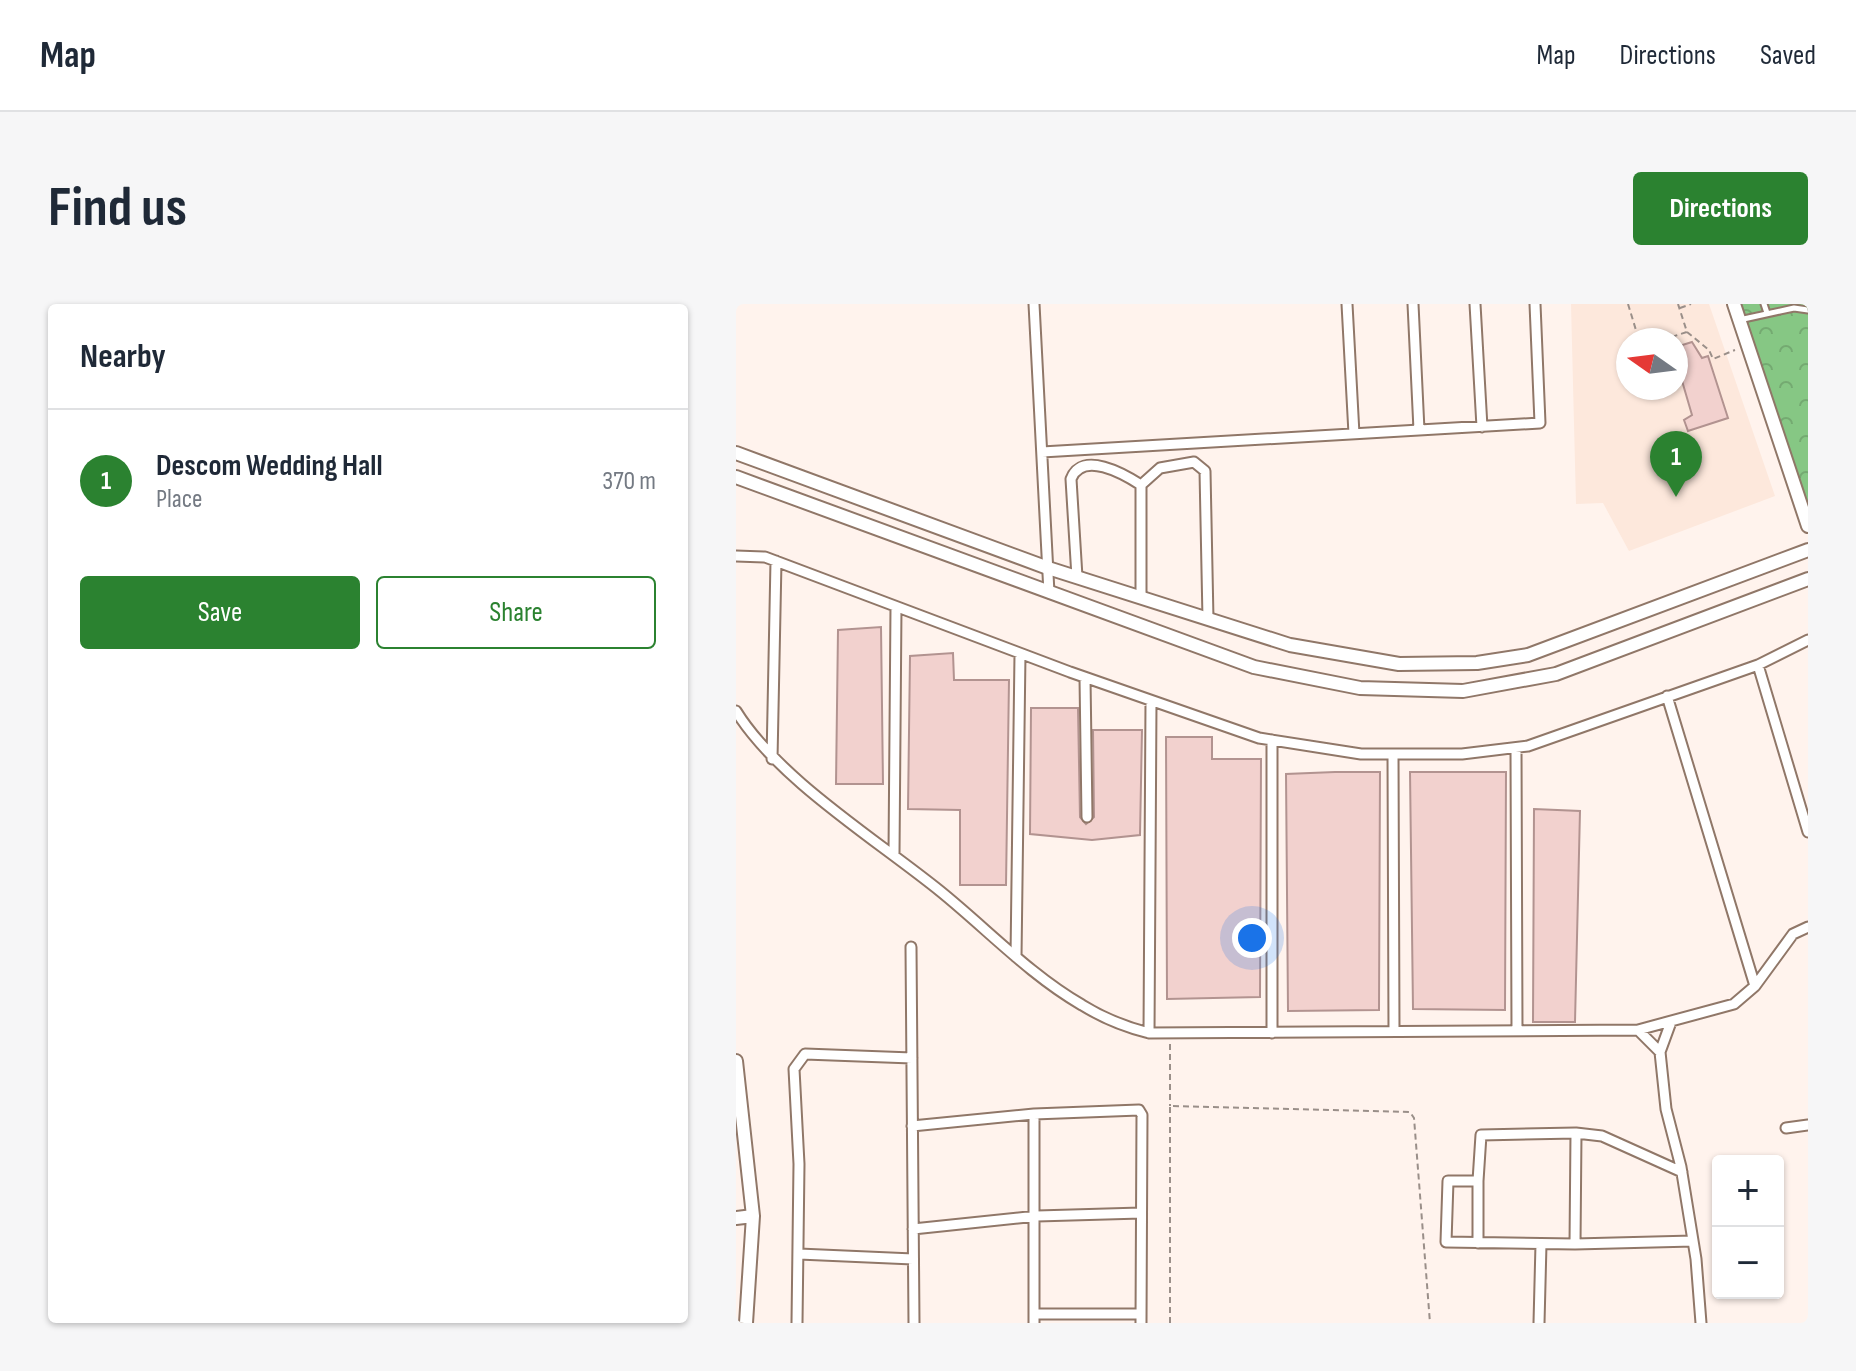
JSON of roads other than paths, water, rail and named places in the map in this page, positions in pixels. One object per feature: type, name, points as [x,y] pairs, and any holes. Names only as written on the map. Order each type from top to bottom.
[{"type":"street","points":[[1034,304],[1049,593]]},
{"type":"street","points":[[1347,304],[1354,434]]},
{"type":"street","points":[[1413,304],[1419,430]]},
{"type":"street","points":[[1475,304],[1482,427]]},
{"type":"street","points":[[1042,452],[1540,423],[1535,304]]},
{"type":"street","points":[[1734,304],[1808,526]]},
{"type":"street","points":[[736,453],[1048,568],[1208,619],[1290,645],[1399,664],[1477,663],[1528,655],[1808,550]]},
{"type":"street","points":[[1141,597],[1141,485],[1160,468],[1194,462],[1205,471],[1208,619]]},
{"type":"street","points":[[1077,577],[1074,472],[1078,468],[1100,466],[1115,469],[1141,485]]},
{"type":"street","points":[[736,477],[1254,667],[1360,688],[1463,691],[1556,674],[1608,658],[1808,579]]},
{"type":"street","points":[[736,556],[776,561],[1151,702],[1272,740],[1361,754],[1462,754],[1516,748],[1758,665],[1808,640]]},
{"type":"street","points":[[772,759],[776,561]]},
{"type":"street","points":[[894,854],[896,607]]},
{"type":"street","points":[[1016,957],[1020,654]]},
{"type":"street","points":[[1758,665],[1808,832]]},
{"type":"street","points":[[1085,678],[1087,817]]},
{"type":"street","points":[[1667,696],[1755,986]]},
{"type":"street","points":[[1149,1033],[1151,702]]},
{"type":"street","points":[[736,711],[772,759],[894,854],[1016,957],[1080,1004],[1109,1020],[1149,1033],[1638,1030],[1734,1004],[1755,986],[1793,934],[1808,927]]},
{"type":"street","points":[[1272,740],[1272,1033]]},
{"type":"street","points":[[1516,748],[1517,1031]]},
{"type":"street","points":[[1393,754],[1394,1031]]},
{"type":"street","points":[[911,947],[914,1323]]},
{"type":"street","points":[[1671,1022],[1660,1052],[1666,1109],[1681,1169],[1693,1241],[1698,1321]]},
{"type":"street","points":[[1638,1030],[1660,1052]]},
{"type":"street","points":[[797,1323],[799,1254],[794,1069],[805,1054],[912,1058]]},
{"type":"street","points":[[736,1061],[753,1216],[746,1323]]},
{"type":"street","points":[[912,1126],[1034,1114],[1139,1110],[1142,1115],[1141,1318],[1034,1318],[1037,1216],[1034,1114]]},
{"type":"street","points":[[1786,1128],[1808,1125]]},
{"type":"street","points":[[1478,1243],[1481,1135],[1576,1133],[1602,1136],[1681,1169]]},
{"type":"street","points":[[1575,1244],[1576,1133]]},
{"type":"street","points":[[1478,1181],[1448,1181],[1446,1242],[1575,1244],[1693,1241]]},
{"type":"street","points":[[913,1229],[1037,1216],[1141,1213]]},
{"type":"street","points":[[736,1218],[753,1216]]},
{"type":"street","points":[[1539,1323],[1541,1244]]},
{"type":"street","points":[[799,1254],[913,1259]]},
{"type":"lane","points":[[1764,304],[1767,313]]},
{"type":"lane","points":[[1739,320],[1794,308],[1808,310]]},
{"type":"place","name":"Descom Wedding Hall","points":[[1676,497]]}]
